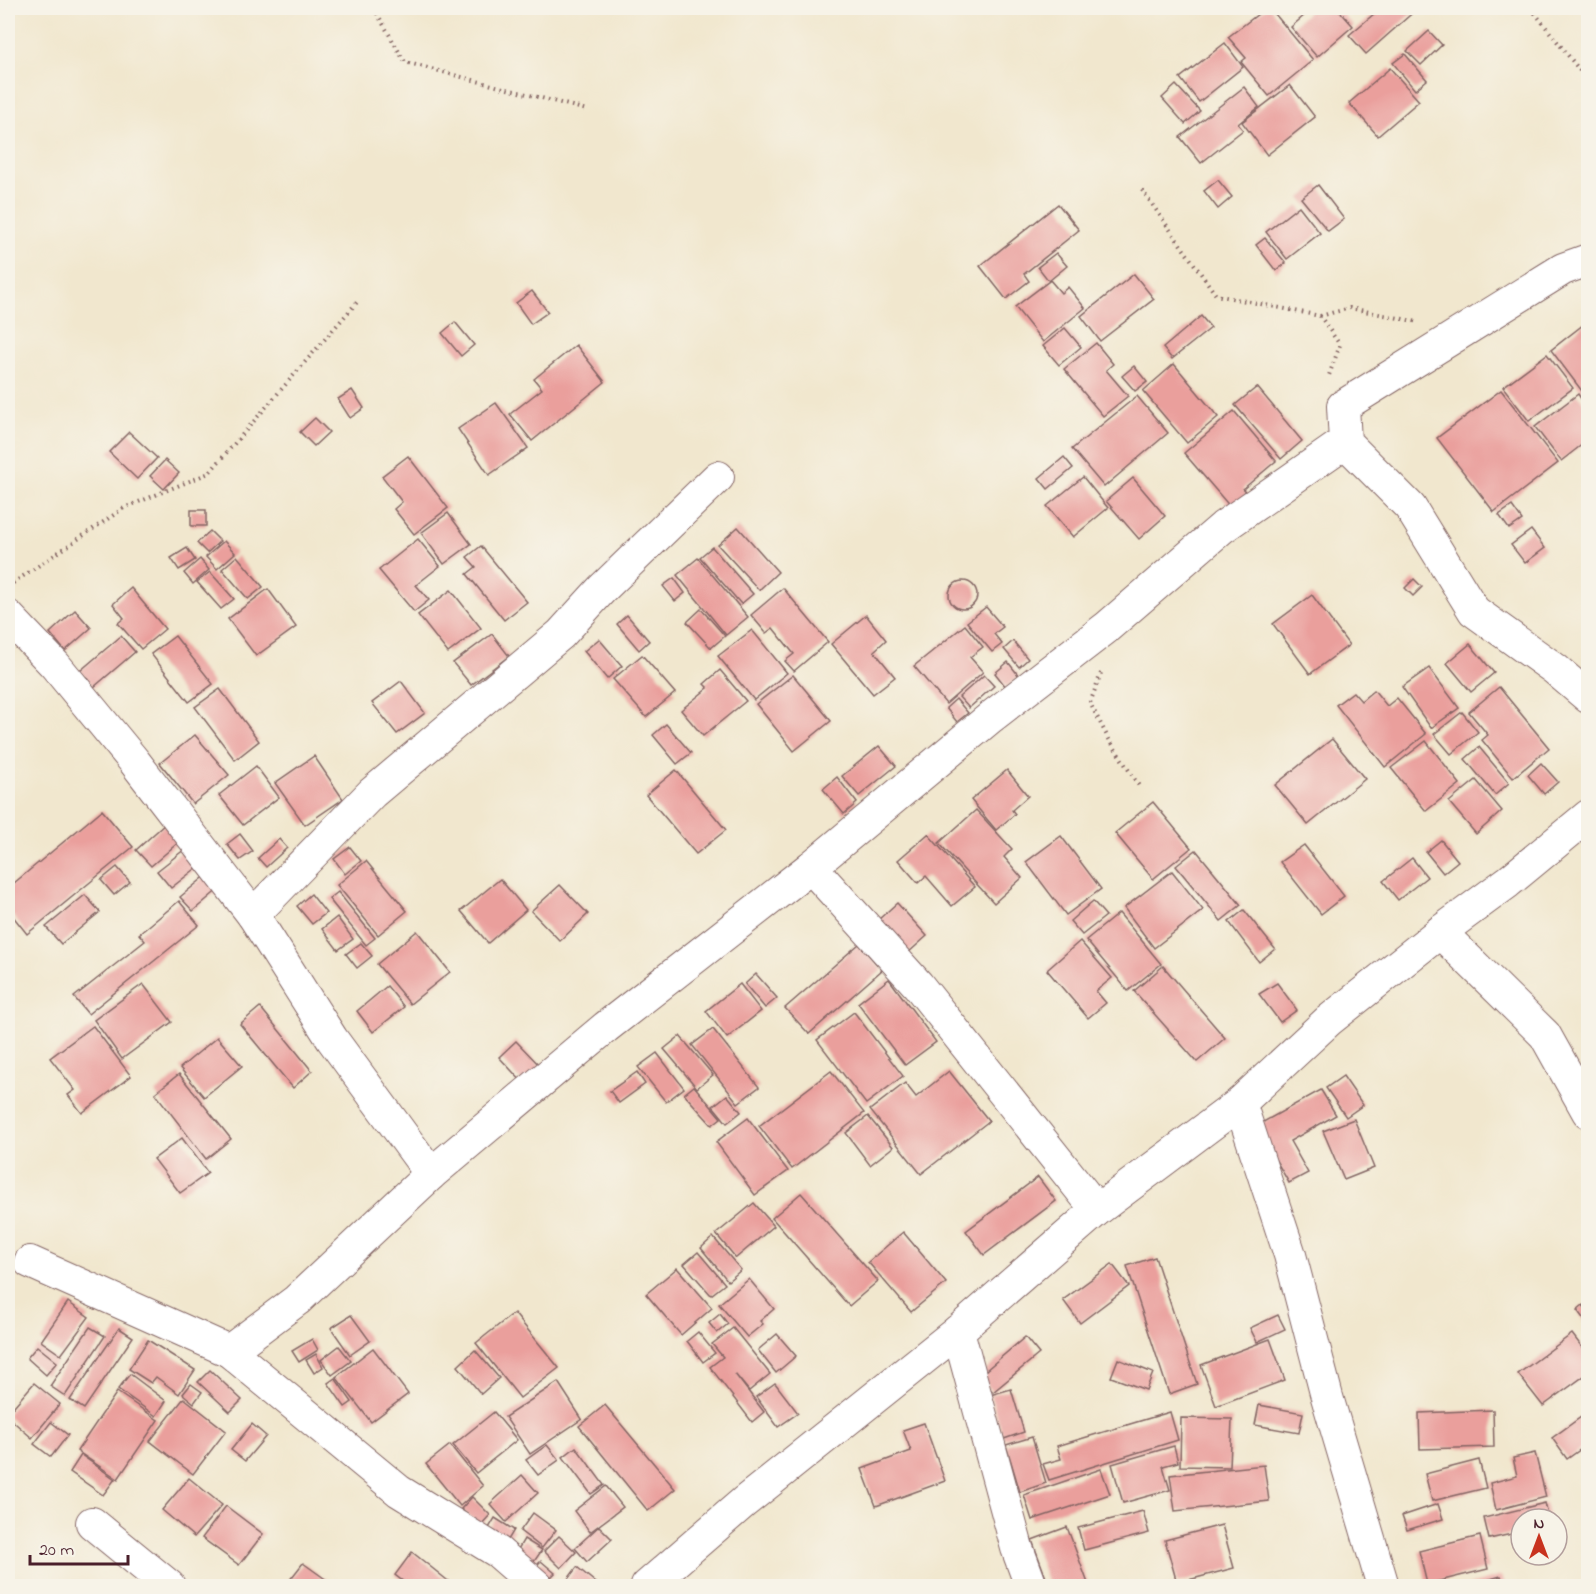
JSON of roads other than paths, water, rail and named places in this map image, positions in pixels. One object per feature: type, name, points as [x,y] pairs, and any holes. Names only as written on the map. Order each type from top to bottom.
[{"type":"street","points":[[1588,260],[1563,269],[1343,406],[1345,442],[1410,507],[1474,611],[1555,669],[1588,697]]},
{"type":"street","points":[[229,1352],[297,1300],[431,1174],[606,1027],[811,867],[991,717],[1106,628],[1224,527],[1345,442]]},
{"type":"street","points":[[253,915],[372,793],[561,634],[602,589],[718,477]]},
{"type":"street","points":[[8,616],[54,665],[134,761],[253,915],[332,1039],[431,1174]]},
{"type":"street","points":[[647,1587],[744,1502],[958,1331],[1097,1210],[1240,1103],[1328,1021],[1440,932],[1508,882],[1588,816]]},
{"type":"street","points":[[811,867],[918,985],[1097,1210]]},
{"type":"street","points":[[1440,932],[1545,1035],[1588,1112]]},
{"type":"street","points":[[1240,1103],[1290,1255],[1327,1397],[1383,1587]]},
{"type":"street","points":[[30,1262],[229,1352],[399,1491],[498,1552],[537,1587]]},
{"type":"street","points":[[958,1331],[1017,1548],[1031,1587]]},
{"type":"street","points":[[92,1523],[169,1587]]}]
